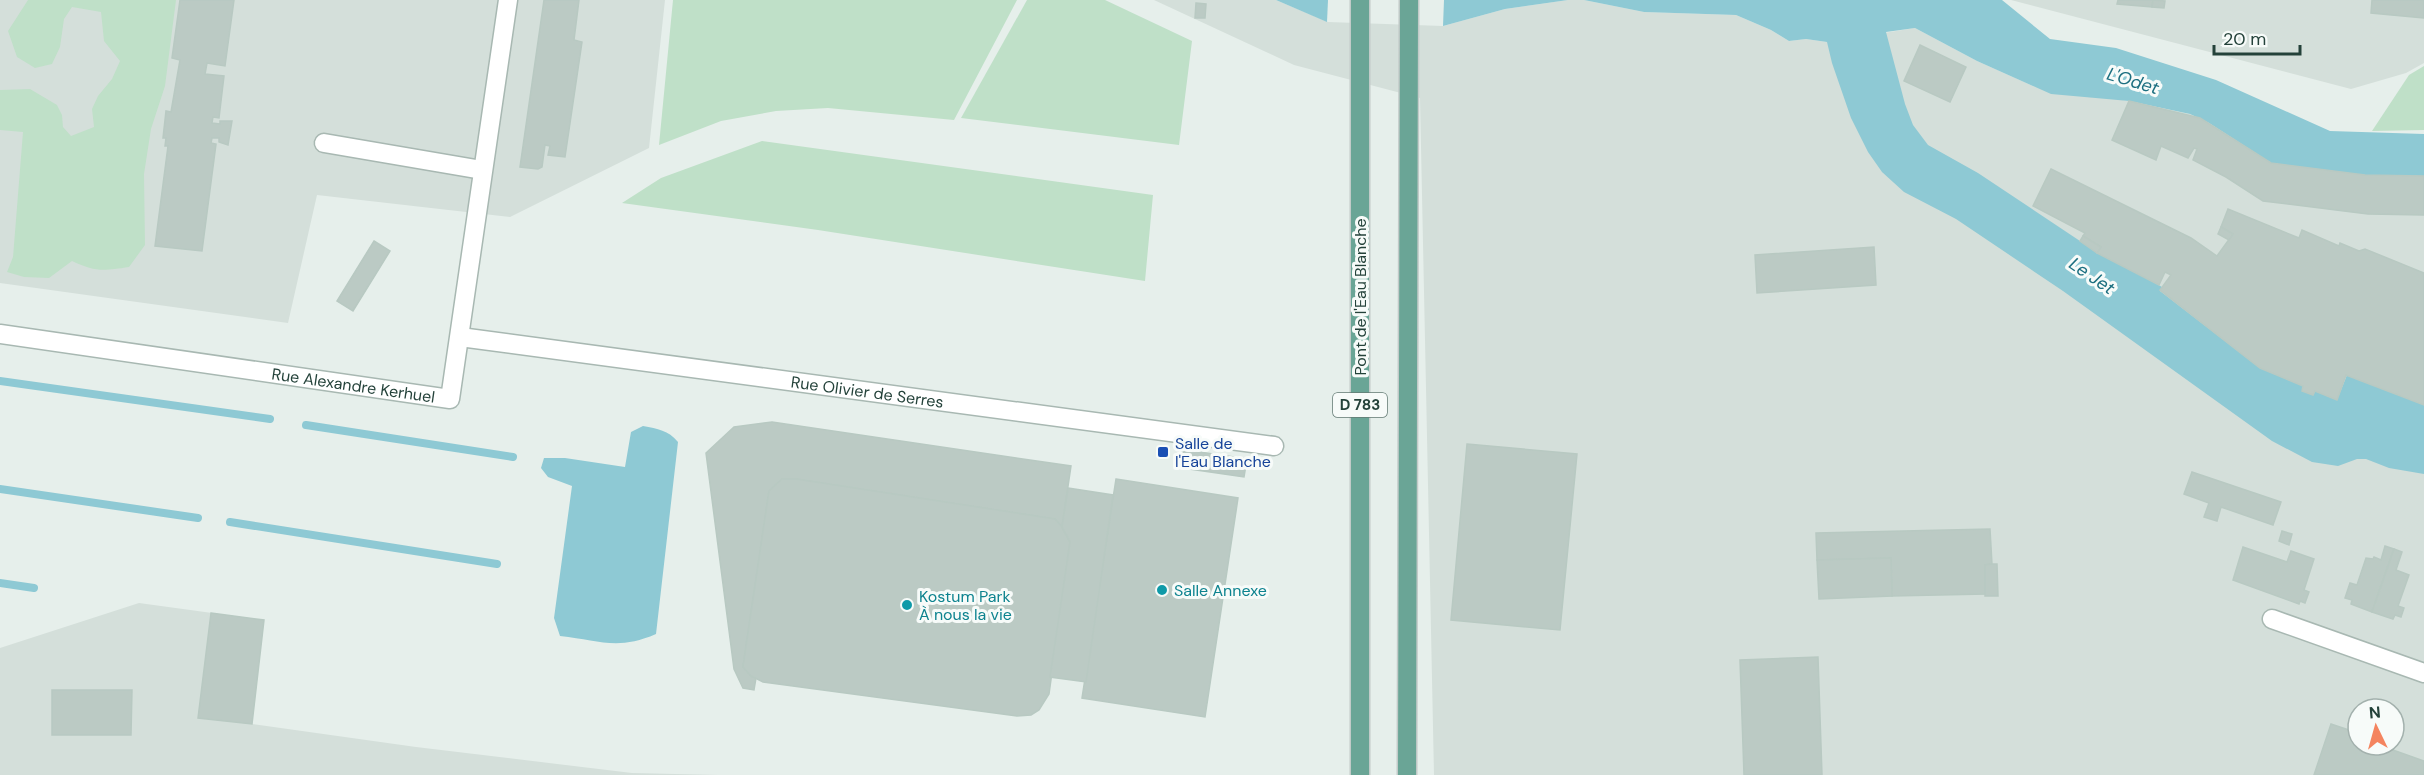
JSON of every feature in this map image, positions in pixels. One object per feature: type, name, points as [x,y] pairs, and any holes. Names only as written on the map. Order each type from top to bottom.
[{"type":"main road","name":"Pont de l'Eau Blanche","points":[[1360,0],[1360,775]]},
{"type":"main road","name":"D 783","points":[[1407,775],[1409,0]]},
{"type":"street","name":"Rue Alexandre Kerhuel","points":[[0,334],[450,399],[508,0]]},
{"type":"street","points":[[324,143],[482,170]]},
{"type":"street","name":"Rue Olivier de Serres","points":[[459,337],[1274,446]]},
{"type":"street","points":[[2272,619],[2424,673]]},
{"type":"shaded area","points":[[0,0],[665,0],[649,148],[510,217],[317,195],[288,323],[0,283]]},
{"type":"shaded area","points":[[1154,0],[1276,0],[1328,22],[1443,26],[1505,9],[1568,0],[1584,0],[1644,12],[1736,15],[1771,30],[1789,41],[1806,39],[1827,42],[1915,28],[1977,61],[2033,86],[2129,101],[2190,114],[2209,123],[2271,163],[2424,176],[2424,775],[1434,775],[1420,98],[1294,65]]},
{"type":"shaded area","points":[[2011,0],[2424,0],[2424,63],[2406,73],[2351,89]]},
{"type":"shaded area","points":[[139,603],[264,620],[252,724],[416,747],[632,773],[718,775],[0,775],[0,648]]},
{"type":"green space","points":[[28,0],[176,0],[165,86],[151,129],[144,174],[145,245],[129,267],[99,270],[72,261],[49,278],[24,277],[7,272],[13,257],[23,132],[0,130],[0,90],[30,89],[57,105],[62,115],[63,127],[71,136],[94,127],[92,109],[98,96],[112,79],[120,61],[104,41],[101,12],[72,7],[64,19],[60,47],[52,64],[35,68],[17,57],[8,31]]},
{"type":"green space","points":[[673,0],[1017,0],[954,120],[828,108],[776,111],[721,121],[659,145]]},
{"type":"green space","points":[[1027,0],[1105,0],[1192,41],[1179,145],[961,118]]},
{"type":"green space","points":[[2424,66],[2424,130],[2372,131],[2409,75]]},
{"type":"green space","points":[[762,141],[1153,195],[1145,281],[818,230],[622,203],[661,178]]},
{"type":"water","points":[[1276,0],[1328,0],[1327,22]]},
{"type":"water","points":[[1444,0],[1568,0],[1505,9],[1443,26]]},
{"type":"water","points":[[1584,0],[2002,0],[2050,39],[2116,48],[2216,80],[2330,131],[2424,134],[2424,176],[2365,175],[2271,163],[2209,123],[2190,114],[2129,101],[2051,94],[1977,61],[1915,28],[1886,32],[1905,104],[1913,125],[1928,145],[1978,173],[2080,241],[2162,287],[2160,291],[2260,368],[2303,386],[2302,391],[2313,395],[2315,391],[2337,400],[2347,375],[2424,405],[2424,474],[2389,468],[2366,459],[2357,459],[2338,466],[2312,462],[2272,441],[2063,291],[1956,219],[1904,192],[1882,172],[1868,152],[1851,118],[1827,42],[1806,39],[1789,41],[1771,30],[1736,15],[1644,12]]},
{"type":"water","points":[[643,426],[666,432],[678,442],[656,634],[619,643],[560,636],[554,618],[572,486],[548,477],[541,468],[544,458],[565,458],[625,467],[631,432]]},
{"type":"building","points":[[180,0],[234,0],[225,66],[207,63],[205,74],[224,76],[219,118],[213,117],[212,123],[232,121],[228,145],[219,142],[219,138],[212,138],[211,143],[216,144],[202,251],[155,246],[168,146],[165,146],[166,138],[163,138],[166,111],[171,112],[180,60],[172,58]]},
{"type":"building","points":[[544,0],[579,0],[574,40],[582,42],[565,157],[548,155],[550,146],[545,145],[542,167],[538,169],[520,167]]},
{"type":"building","points":[[2118,0],[2153,0],[2152,7],[2117,4]]},
{"type":"building","points":[[2153,0],[2165,1],[2164,8],[2152,7]]},
{"type":"building","points":[[2372,0],[2424,0],[2424,18],[2371,13]]},
{"type":"building","points":[[1196,3],[1206,4],[1205,18],[1195,18]]},
{"type":"building","points":[[1920,45],[1966,67],[1950,102],[1904,81]]},
{"type":"building","points":[[2129,101],[2200,118],[2271,163],[2365,175],[2424,176],[2424,215],[2368,214],[2263,201],[2226,177],[2193,160],[2197,149],[2194,148],[2188,158],[2161,146],[2156,160],[2112,140]]},
{"type":"building","points":[[2051,169],[2191,238],[2217,256],[2233,234],[2221,227],[2228,209],[2299,238],[2302,230],[2339,246],[2340,243],[2359,251],[2365,249],[2424,273],[2424,405],[2346,375],[2337,400],[2315,391],[2313,395],[2302,391],[2303,386],[2260,368],[2160,290],[2171,275],[2165,272],[2159,285],[2097,253],[2101,247],[2083,236],[2085,233],[2033,206]]},
{"type":"building","points":[[2221,227],[2233,234],[2229,240],[2218,234]]},
{"type":"building","points":[[2083,236],[2101,247],[2097,253],[2080,241]]},
{"type":"building","points":[[374,241],[390,251],[353,311],[337,301]]},
{"type":"building","points":[[1874,247],[1876,285],[1757,293],[1755,255]]},
{"type":"building","points":[[772,422],[1071,466],[1062,527],[1055,519],[796,479],[782,479],[769,491],[744,659],[743,667],[756,678],[754,690],[743,688],[734,669],[706,453],[734,427]]},
{"type":"building","points":[[1467,444],[1577,454],[1560,630],[1451,620]]},
{"type":"building","points":[[1179,449],[1247,459],[1244,477],[1176,467]]},
{"type":"building","points":[[2192,472],[2281,502],[2273,525],[2221,507],[2217,521],[2204,517],[2209,503],[2184,494]]},
{"type":"building","name":"Kostum Park À nous la vie","points":[[782,479],[796,479],[1055,519],[1070,542],[1049,694],[1039,710],[1031,715],[1017,716],[763,682],[751,676],[743,667],[769,491]]},
{"type":"building","name":"Salle Annexe","points":[[1116,479],[1238,498],[1205,717],[1082,698]]},
{"type":"building","points":[[1068,488],[1113,495],[1086,682],[1050,677],[1070,542],[1062,527]]},
{"type":"building","points":[[1990,529],[1992,564],[1985,565],[1986,594],[1892,596],[1891,558],[1817,560],[1816,533]]},
{"type":"building","points":[[2282,531],[2292,534],[2289,545],[2279,541]]},
{"type":"building","points":[[2385,546],[2394,549],[2372,612],[2351,604],[2352,600],[2345,598],[2350,583],[2357,585],[2366,558],[2373,559],[2374,557],[2381,560]]},
{"type":"building","points":[[2243,547],[2287,562],[2291,551],[2314,559],[2304,590],[2309,592],[2305,603],[2300,601],[2299,604],[2233,580]]},
{"type":"building","points":[[2394,549],[2402,552],[2396,570],[2409,575],[2398,606],[2404,608],[2401,617],[2395,615],[2393,619],[2372,612]]},
{"type":"building","points":[[1891,558],[1892,596],[1819,599],[1817,560]]},
{"type":"building","points":[[1997,564],[1998,596],[1985,596],[1985,565]]},
{"type":"building","points":[[211,613],[264,620],[252,724],[198,718]]},
{"type":"building","points":[[1818,657],[1822,775],[1744,775],[1740,660]]},
{"type":"building","points":[[52,690],[132,690],[131,735],[52,735]]},
{"type":"building","points":[[2331,724],[2346,729],[2346,757],[2406,757],[2406,755],[2424,761],[2424,775],[2314,775]]},
{"type":"waterway","points":[[0,381],[270,419]]},
{"type":"waterway","points":[[306,425],[513,457]]},
{"type":"waterway","points":[[0,489],[198,518]]},
{"type":"waterway","points":[[230,522],[497,564]]},
{"type":"waterway","points":[[0,583],[34,588]]},
{"type":"place","name":"Salle de l'Eau Blanche","points":[[1163,452]]},
{"type":"place","name":"Salle Annexe","points":[[1162,590]]},
{"type":"place","name":"Kostum Park À nous la vie","points":[[907,605]]},
{"type":"water label","name":"L'Odet","points":[[2133,81]]},
{"type":"water label","name":"Le Jet","points":[[2092,276]]}]
